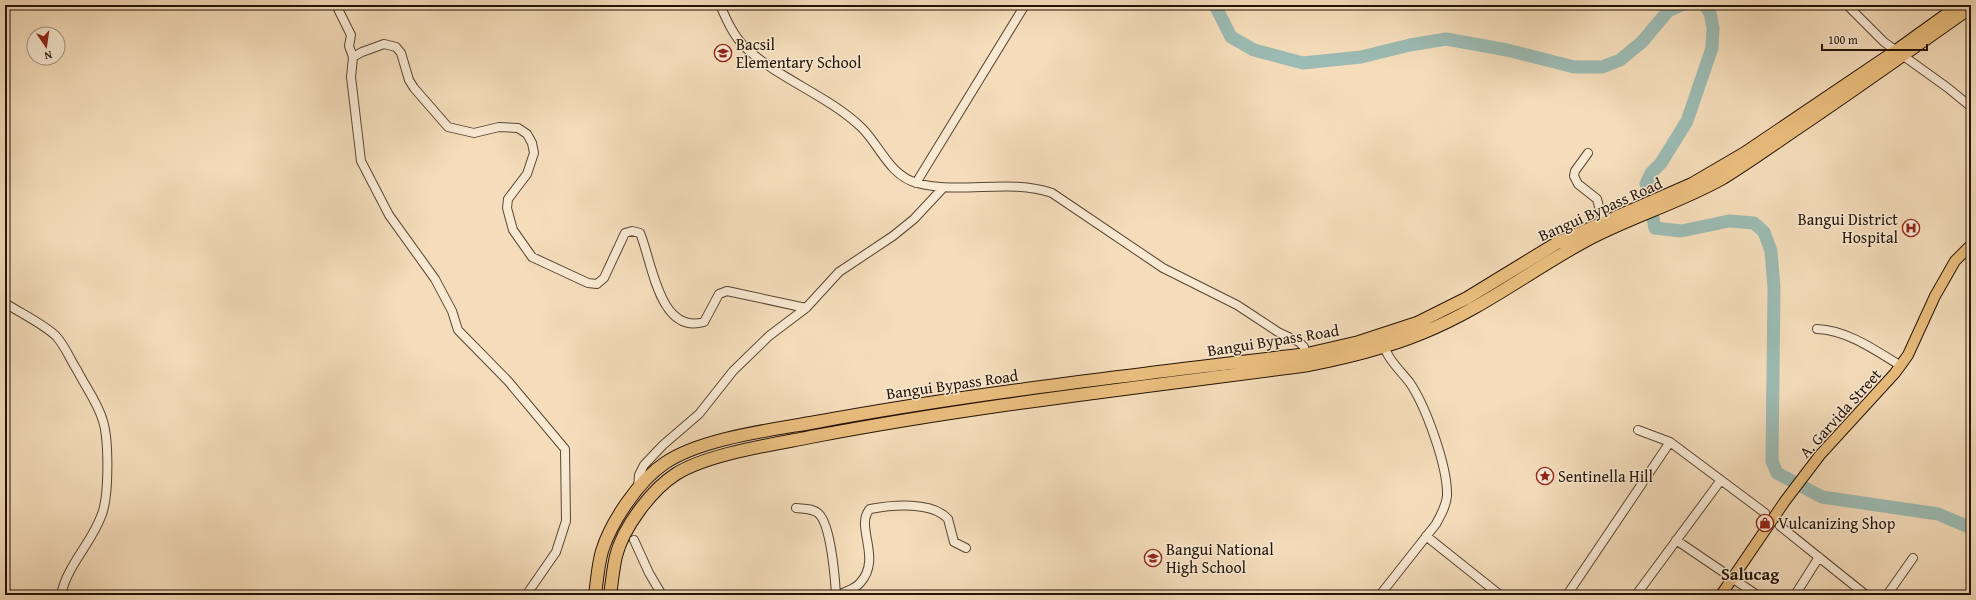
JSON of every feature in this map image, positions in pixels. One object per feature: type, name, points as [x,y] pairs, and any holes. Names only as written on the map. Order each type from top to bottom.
[{"type":"highway","name":"Bangui Bypass Road","points":[[1900,53],[1960,5]]},
{"type":"highway","name":"Bangui Bypass Road","points":[[610,591],[616,555],[623,538],[648,500],[675,475],[688,468],[712,459],[769,446],[907,419],[1308,360],[1335,348],[1382,341],[1417,322],[1440,312],[1557,243],[1623,219],[1668,200],[1696,192],[1750,161],[1900,53],[1971,7]]},
{"type":"highway","name":"Bangui Bypass Road","points":[[596,590],[602,551],[609,532],[638,488],[651,474],[664,463],[684,452],[706,445],[760,433],[954,398],[1308,360]]},
{"type":"highway","points":[[596,590],[610,591]]},
{"type":"main road","name":"A. Garvida Street","points":[[1721,595],[1785,500],[1820,455],[1883,388],[1908,355],[1935,296],[1955,261],[1971,245]]},
{"type":"street","points":[[336,5],[350,32],[351,38],[349,46],[353,57],[352,77],[361,161],[388,215],[435,279],[452,311],[458,330],[508,381],[565,449],[566,521],[556,552],[529,591],[529,595]]},
{"type":"street","points":[[720,5],[734,33],[747,49],[845,114],[868,136],[895,170],[906,179],[942,189],[1033,188],[1052,193],[1163,268],[1237,305],[1278,332],[1299,342],[1308,360]]},
{"type":"street","points":[[916,183],[1025,5]]},
{"type":"street","points":[[1847,5],[1884,42],[1971,107]]},
{"type":"street","points":[[353,57],[384,44],[396,47],[401,53],[414,88],[448,126],[474,133],[499,127],[518,128],[527,134],[532,143],[534,153],[527,174],[508,198],[507,208],[513,230],[532,257],[588,283],[597,284],[604,278],[626,233],[632,231],[640,233],[645,244],[653,278],[674,316],[684,324],[697,324],[704,322],[719,294],[727,291],[806,308]]},
{"type":"street","points":[[1588,153],[1575,171],[1574,176],[1578,184],[1597,199],[1604,226]]},
{"type":"street","points":[[638,488],[640,470],[652,456],[699,414],[733,371],[769,336],[806,308],[839,272],[894,236],[914,219],[942,189]]},
{"type":"street","points":[[5,303],[43,327],[63,345],[96,406],[105,429],[106,494],[104,510],[100,520],[69,573],[61,595]]},
{"type":"street","points":[[1817,329],[1837,332],[1853,338],[1900,366]]},
{"type":"street","points":[[1380,595],[1439,518],[1446,504],[1447,496],[1438,449],[1419,400],[1410,384],[1390,360],[1382,341]]},
{"type":"street","points":[[1638,430],[1670,442],[1765,513]]},
{"type":"street","points":[[1567,595],[1670,442]]},
{"type":"street","points":[[1636,595],[1721,480]]},
{"type":"street","points":[[796,508],[816,511],[821,516],[827,532],[838,595],[860,584],[868,572],[870,558],[865,531],[866,517],[870,509],[899,505],[933,510],[948,519],[954,542],[966,548]]},
{"type":"street","points":[[1780,526],[1866,595]]},
{"type":"street","points":[[1426,536],[1496,594]]},
{"type":"street","points":[[634,540],[662,595]]},
{"type":"street","points":[[1676,540],[1757,595]]},
{"type":"street","points":[[1795,595],[1819,557]]},
{"type":"street","points":[[1888,595],[1913,558]]},
{"type":"waterway","points":[[1215,5],[1231,37],[1254,50],[1303,63],[1361,57],[1410,45],[1446,39],[1507,50],[1574,67],[1602,67],[1620,60],[1642,42],[1668,11],[1681,5]]},
{"type":"waterway","points":[[1705,5],[1710,13],[1713,28],[1712,48],[1687,121],[1661,163],[1651,173],[1646,184],[1655,228],[1681,231],[1729,221],[1754,223],[1764,232],[1771,251],[1774,288],[1772,461],[1777,473],[1822,497],[1938,514],[1971,528]]},
{"type":"place","name":"Bacsil Elementary School","points":[[723,53]]},
{"type":"place","name":"Bangui District Hospital","points":[[1911,228]]},
{"type":"place","name":"Sentinella Hill","points":[[1545,476]]},
{"type":"place","name":"Vulcanizing Shop","points":[[1765,523]]},
{"type":"place","name":"Bangui National High School","points":[[1153,558]]},
{"type":"district","name":"Salucag","points":[[1750,574]]}]
